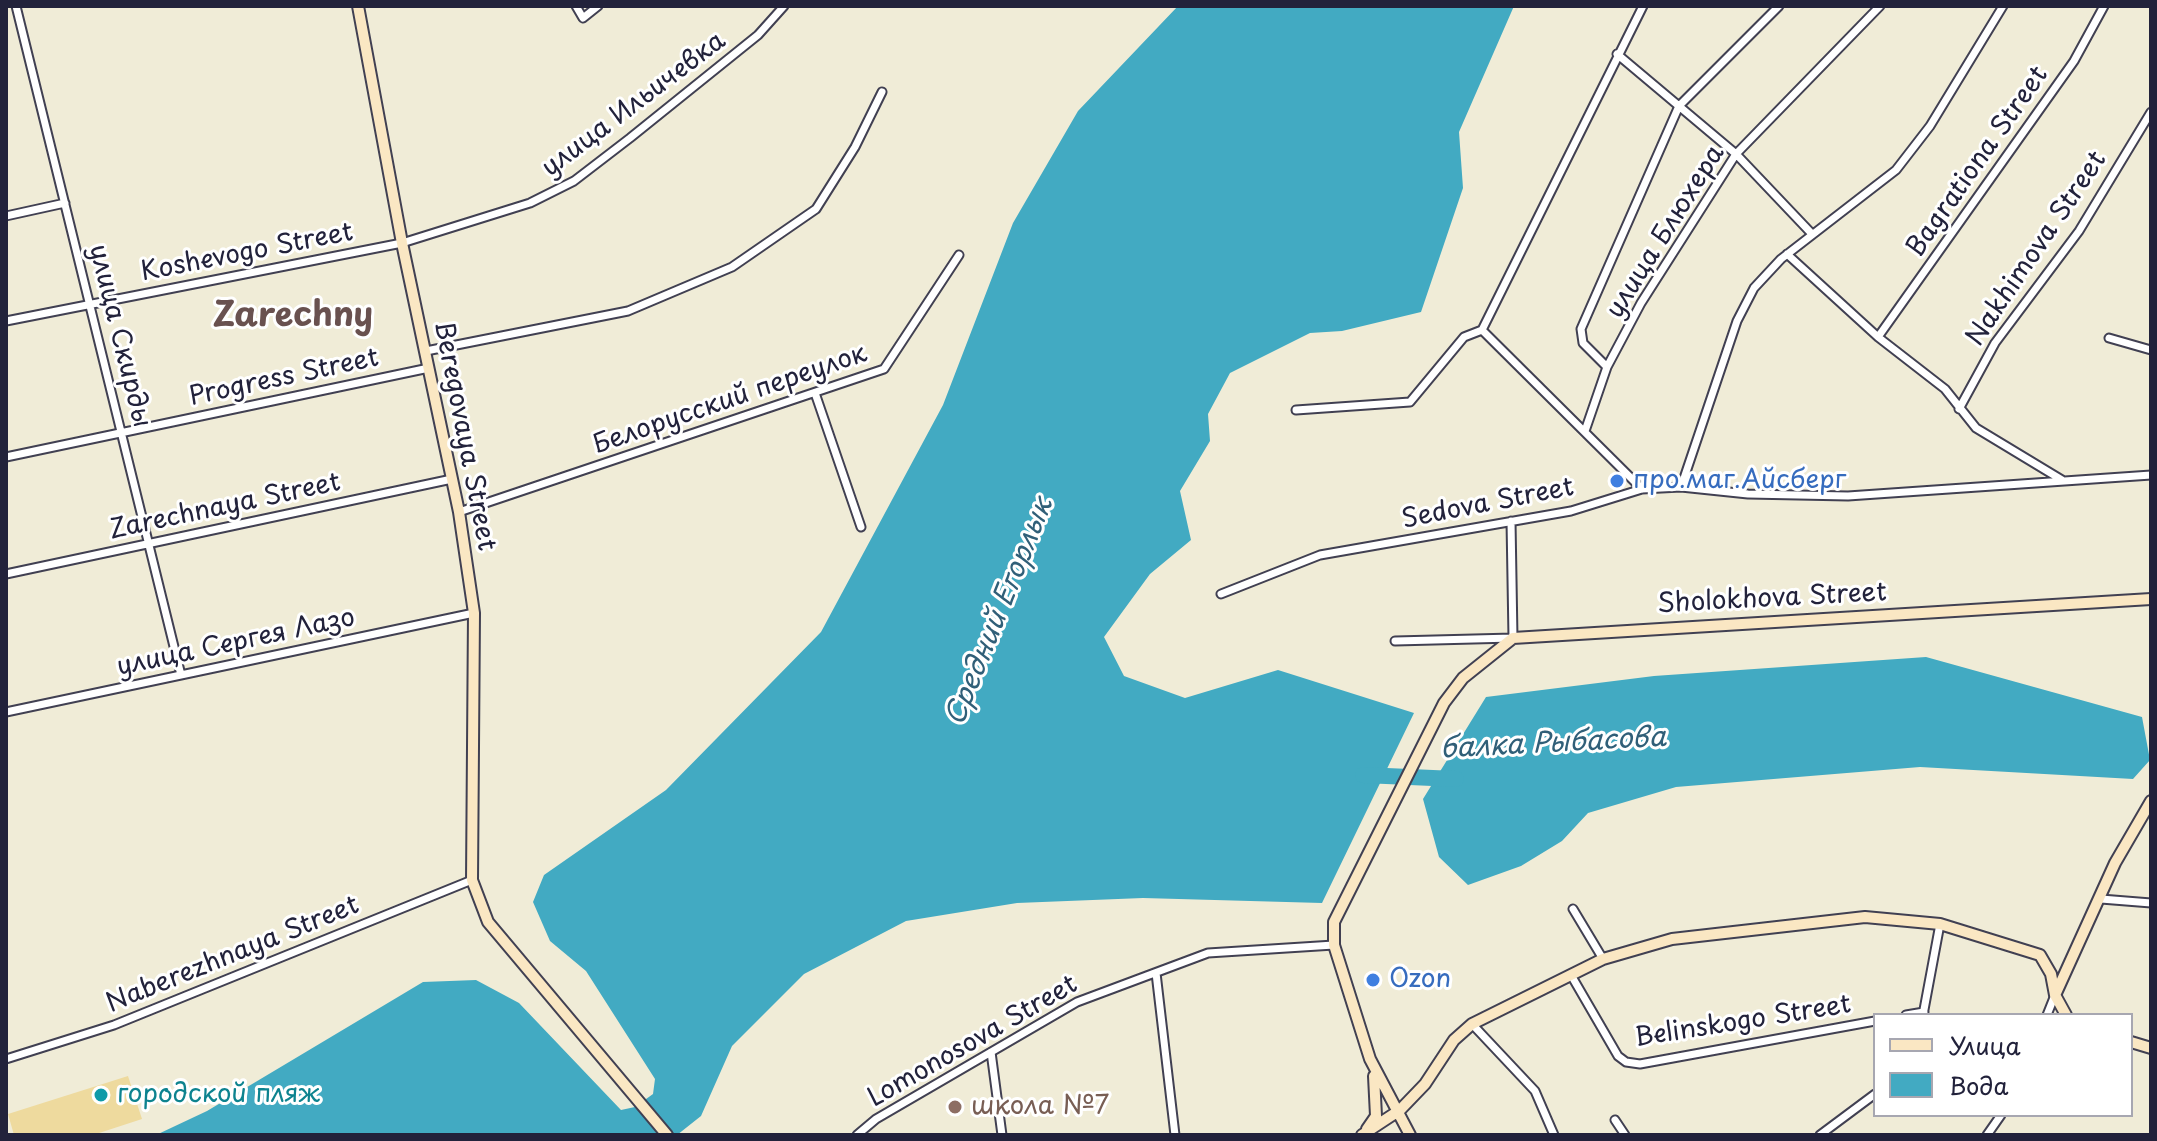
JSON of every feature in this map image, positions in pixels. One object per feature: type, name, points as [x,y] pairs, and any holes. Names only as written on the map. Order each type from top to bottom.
[{"type":"main road","name":"Beregovaya Street","points":[[358,6],[402,243],[459,512],[474,613],[472,880]]},
{"type":"main road","name":"Sholokhova Street","points":[[1513,638],[2151,599]]},
{"type":"main road","points":[[1364,1134],[1376,1116],[1377,1095],[1370,1059],[1334,945],[1334,922],[1444,703],[1463,678],[1513,638]]},
{"type":"main road","points":[[2055,995],[2115,863],[2151,801]]},
{"type":"main road","points":[[472,880],[488,922],[667,1135]]},
{"type":"main road","points":[[1364,1134],[1396,1113],[1425,1084],[1454,1040],[1472,1024],[1603,959],[1672,939],[1791,923],[1865,917],[1940,924],[2040,955],[2051,974],[2055,995],[2065,1013]]},
{"type":"main road","points":[[1370,1059],[1410,1135]]},
{"type":"street","name":"улица Скирды","points":[[16,6],[181,675]]},
{"type":"street","points":[[576,6],[583,18],[598,6]]},
{"type":"street","name":"улица Ильичевка","points":[[402,243],[530,203],[574,181],[747,44],[784,6]]},
{"type":"street","points":[[1296,410],[1410,402],[1464,337],[1482,330],[1643,6]]},
{"type":"street","points":[[1607,367],[1583,343],[1581,329],[1679,106],[1779,6]]},
{"type":"street","name":"улица Блюхера","points":[[1585,431],[1607,367],[1641,303],[1736,154],[1880,6]]},
{"type":"street","points":[[1681,487],[1737,321],[1754,288],[1787,254],[1896,170],[1930,126],[2003,6]]},
{"type":"street","name":"Bagrationa Street","points":[[1878,337],[2074,61],[2104,6]]},
{"type":"street","points":[[1617,54],[1736,154],[1812,234]]},
{"type":"street","points":[[426,351],[628,311],[732,267],[816,209],[855,147],[882,92]]},
{"type":"street","name":"Nakhimova Street","points":[[1959,409],[1995,343],[2079,231],[2151,112]]},
{"type":"street","points":[[6,216],[65,203]]},
{"type":"street","name":"Koshevogo Street","points":[[6,321],[402,243]]},
{"type":"street","points":[[1787,254],[1878,337],[1945,389],[1976,428],[2062,480]]},
{"type":"street","name":"Белорусский переулок","points":[[459,512],[884,369],[959,255]]},
{"type":"street","points":[[1482,330],[1642,489]]},
{"type":"street","points":[[2109,338],[2151,350]]},
{"type":"street","name":"Progress Street","points":[[6,457],[429,368]]},
{"type":"street","points":[[815,393],[861,527]]},
{"type":"street","name":"Sedova Street","points":[[1221,594],[1320,555],[1571,511],[1642,489],[1681,487],[1748,494],[1848,496],[2151,475]]},
{"type":"street","name":"Zarechnaya Street","points":[[6,574],[452,479]]},
{"type":"street","points":[[1511,521],[1513,638]]},
{"type":"street","name":"улица Сергея Лазо","points":[[6,712],[474,613]]},
{"type":"street","name":"Sholokhova Street","points":[[1395,641],[1513,638]]},
{"type":"street","name":"Naberezhnaya Street","points":[[6,1059],[114,1025],[472,880]]},
{"type":"street","points":[[2101,899],[2151,903]]},
{"type":"street","points":[[1573,909],[1603,959]]},
{"type":"street","points":[[1923,1013],[1940,924]]},
{"type":"street","name":"Lomonosova Street","points":[[857,1135],[876,1119],[1077,1002],[1208,953],[1334,945]]},
{"type":"street","points":[[1156,973],[1175,1135]]},
{"type":"street","name":"Belinskogo Street","points":[[1571,975],[1618,1056],[1626,1062],[1640,1064],[1873,1021]]},
{"type":"street","points":[[2048,1013],[2055,995]]},
{"type":"street","points":[[1472,1024],[1535,1091],[1554,1135]]},
{"type":"street","points":[[991,1052],[1002,1135]]},
{"type":"street","points":[[1820,1135],[1873,1095]]},
{"type":"street","points":[[1987,1135],[2000,1117]]},
{"type":"street","points":[[1615,1120],[1625,1135]]},
{"type":"sand","name":"городской пляж","points":[[128,1076],[142,1119],[93,1135],[14,1135],[8,1114]]},
{"type":"water","name":"Средний Егорлык","points":[[1178,6],[1514,6],[1459,132],[1463,188],[1421,312],[1342,331],[1310,333],[1230,373],[1208,414],[1210,441],[1180,491],[1191,540],[1150,574],[1104,637],[1124,676],[1185,698],[1278,670],[1414,713],[1322,903],[1143,898],[1017,903],[906,921],[804,974],[732,1046],[701,1116],[677,1135],[156,1135],[207,1111],[423,982],[476,980],[519,1003],[621,1110],[635,1107],[653,1094],[655,1079],[586,971],[550,941],[533,902],[544,875],[666,790],[821,632],[943,405],[1013,223],[1078,111]]},
{"type":"water","points":[[1926,657],[2142,717],[2150,760],[2133,779],[1920,767],[1676,787],[1588,813],[1562,841],[1521,866],[1468,885],[1439,857],[1423,799],[1486,697],[1654,676]]},
{"type":"waterway","name":"балка Рыбасова","points":[[1363,775],[1456,779]]},
{"type":"place","name":"про.маг.Айсберг","points":[[1617,481]]},
{"type":"place","name":"Ozon","points":[[1373,980]]},
{"type":"place","name":"городской пляж","points":[[101,1095]]},
{"type":"place","name":"школа №7","points":[[955,1107]]},
{"type":"district","name":"Zarechny","points":[[293,317]]}]
